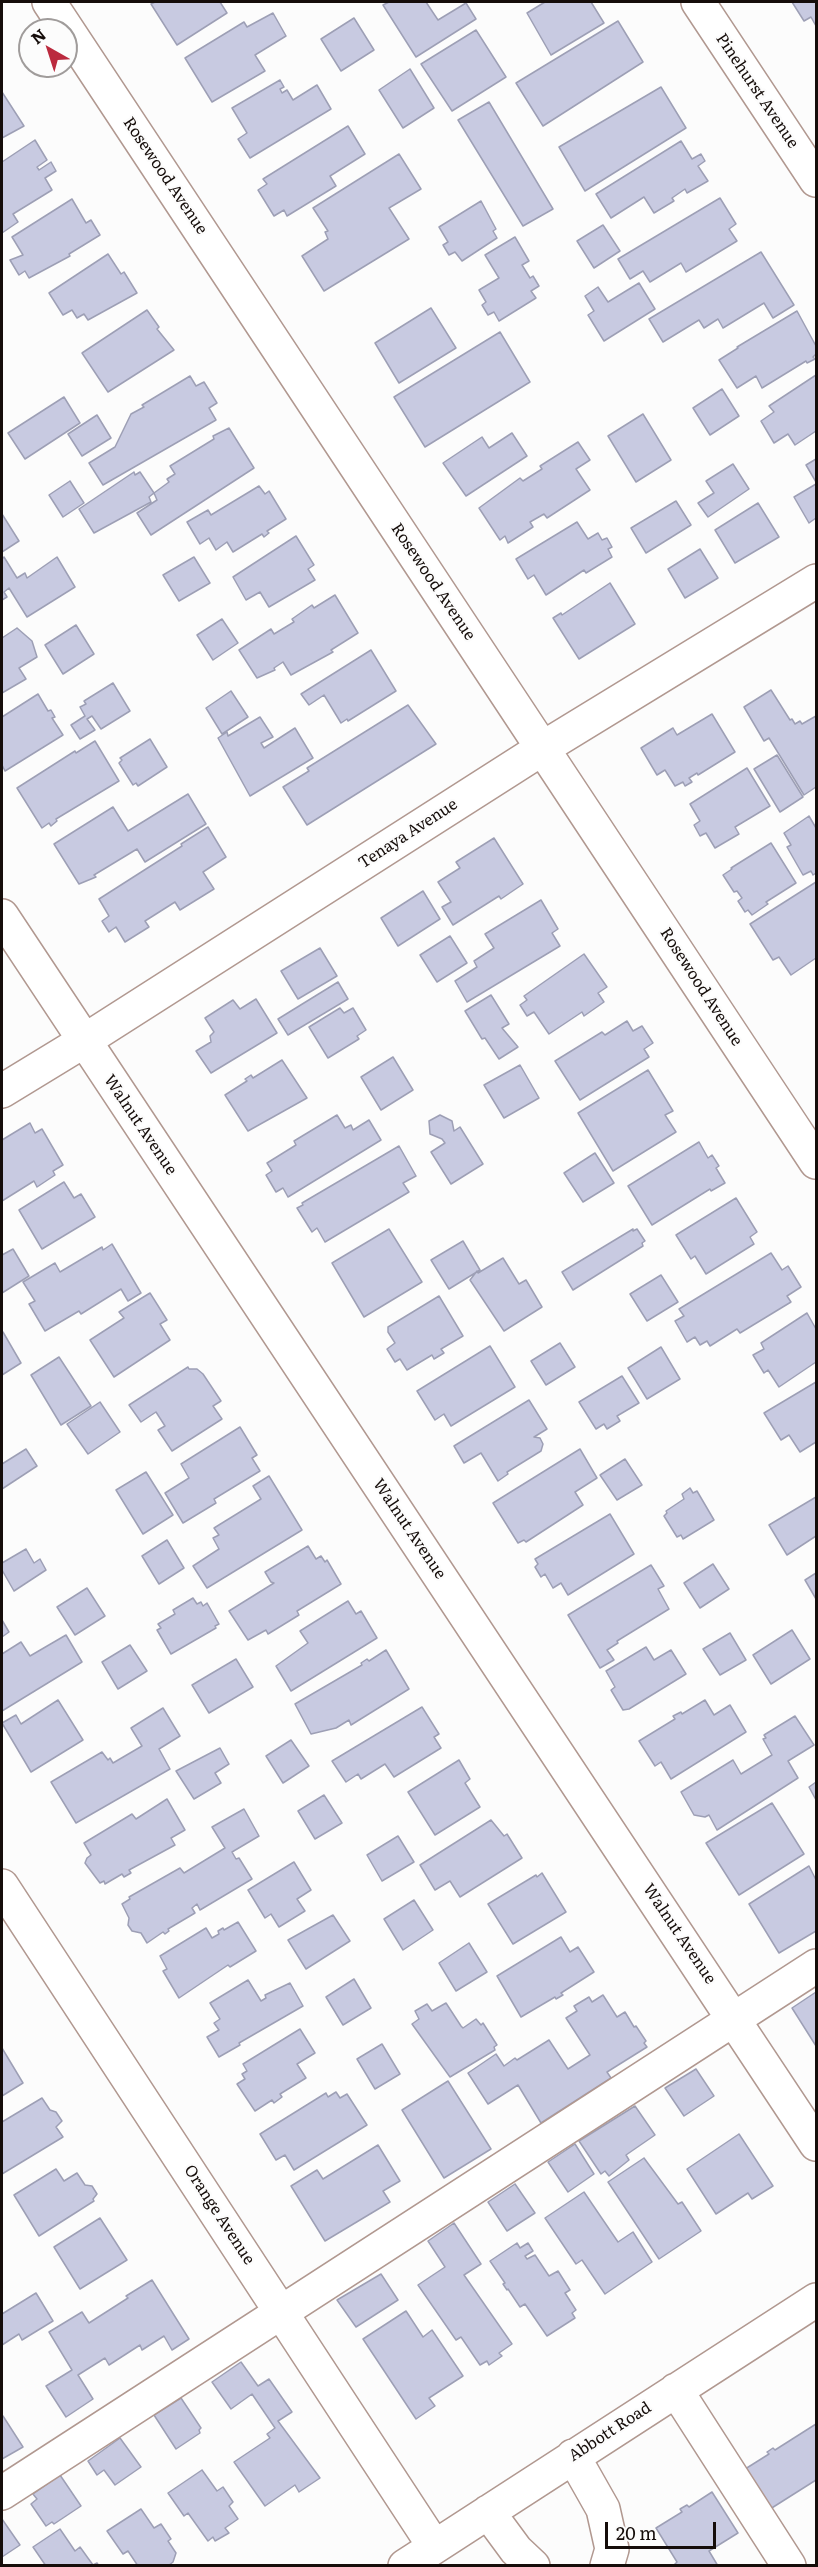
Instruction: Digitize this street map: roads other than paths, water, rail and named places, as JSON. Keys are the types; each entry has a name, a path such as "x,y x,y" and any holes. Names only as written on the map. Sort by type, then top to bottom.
{"street":[{"name":"Rosewood Avenue","path":"49,2 816,1162"},
{"name":"Pinehurst Avenue","path":"698,2 816,180"},
{"name":"Tenaya Avenue","path":"2,1091 543,748 816,581"},
{"name":"Walnut Avenue","path":"2,916 735,2018 816,2144"},
{"name":"Orange Avenue","path":"2,1886 434,2546"},
{"path":"2,2493 816,1966"},
{"name":"Abbott Road","path":"405,2565 816,2300"},
{"path":"676,2390 789,2565"},
{"path":"573,2456 603,2509 612,2549 607,2565"},
{"path":"488,2512 516,2550 533,2565"}]}
